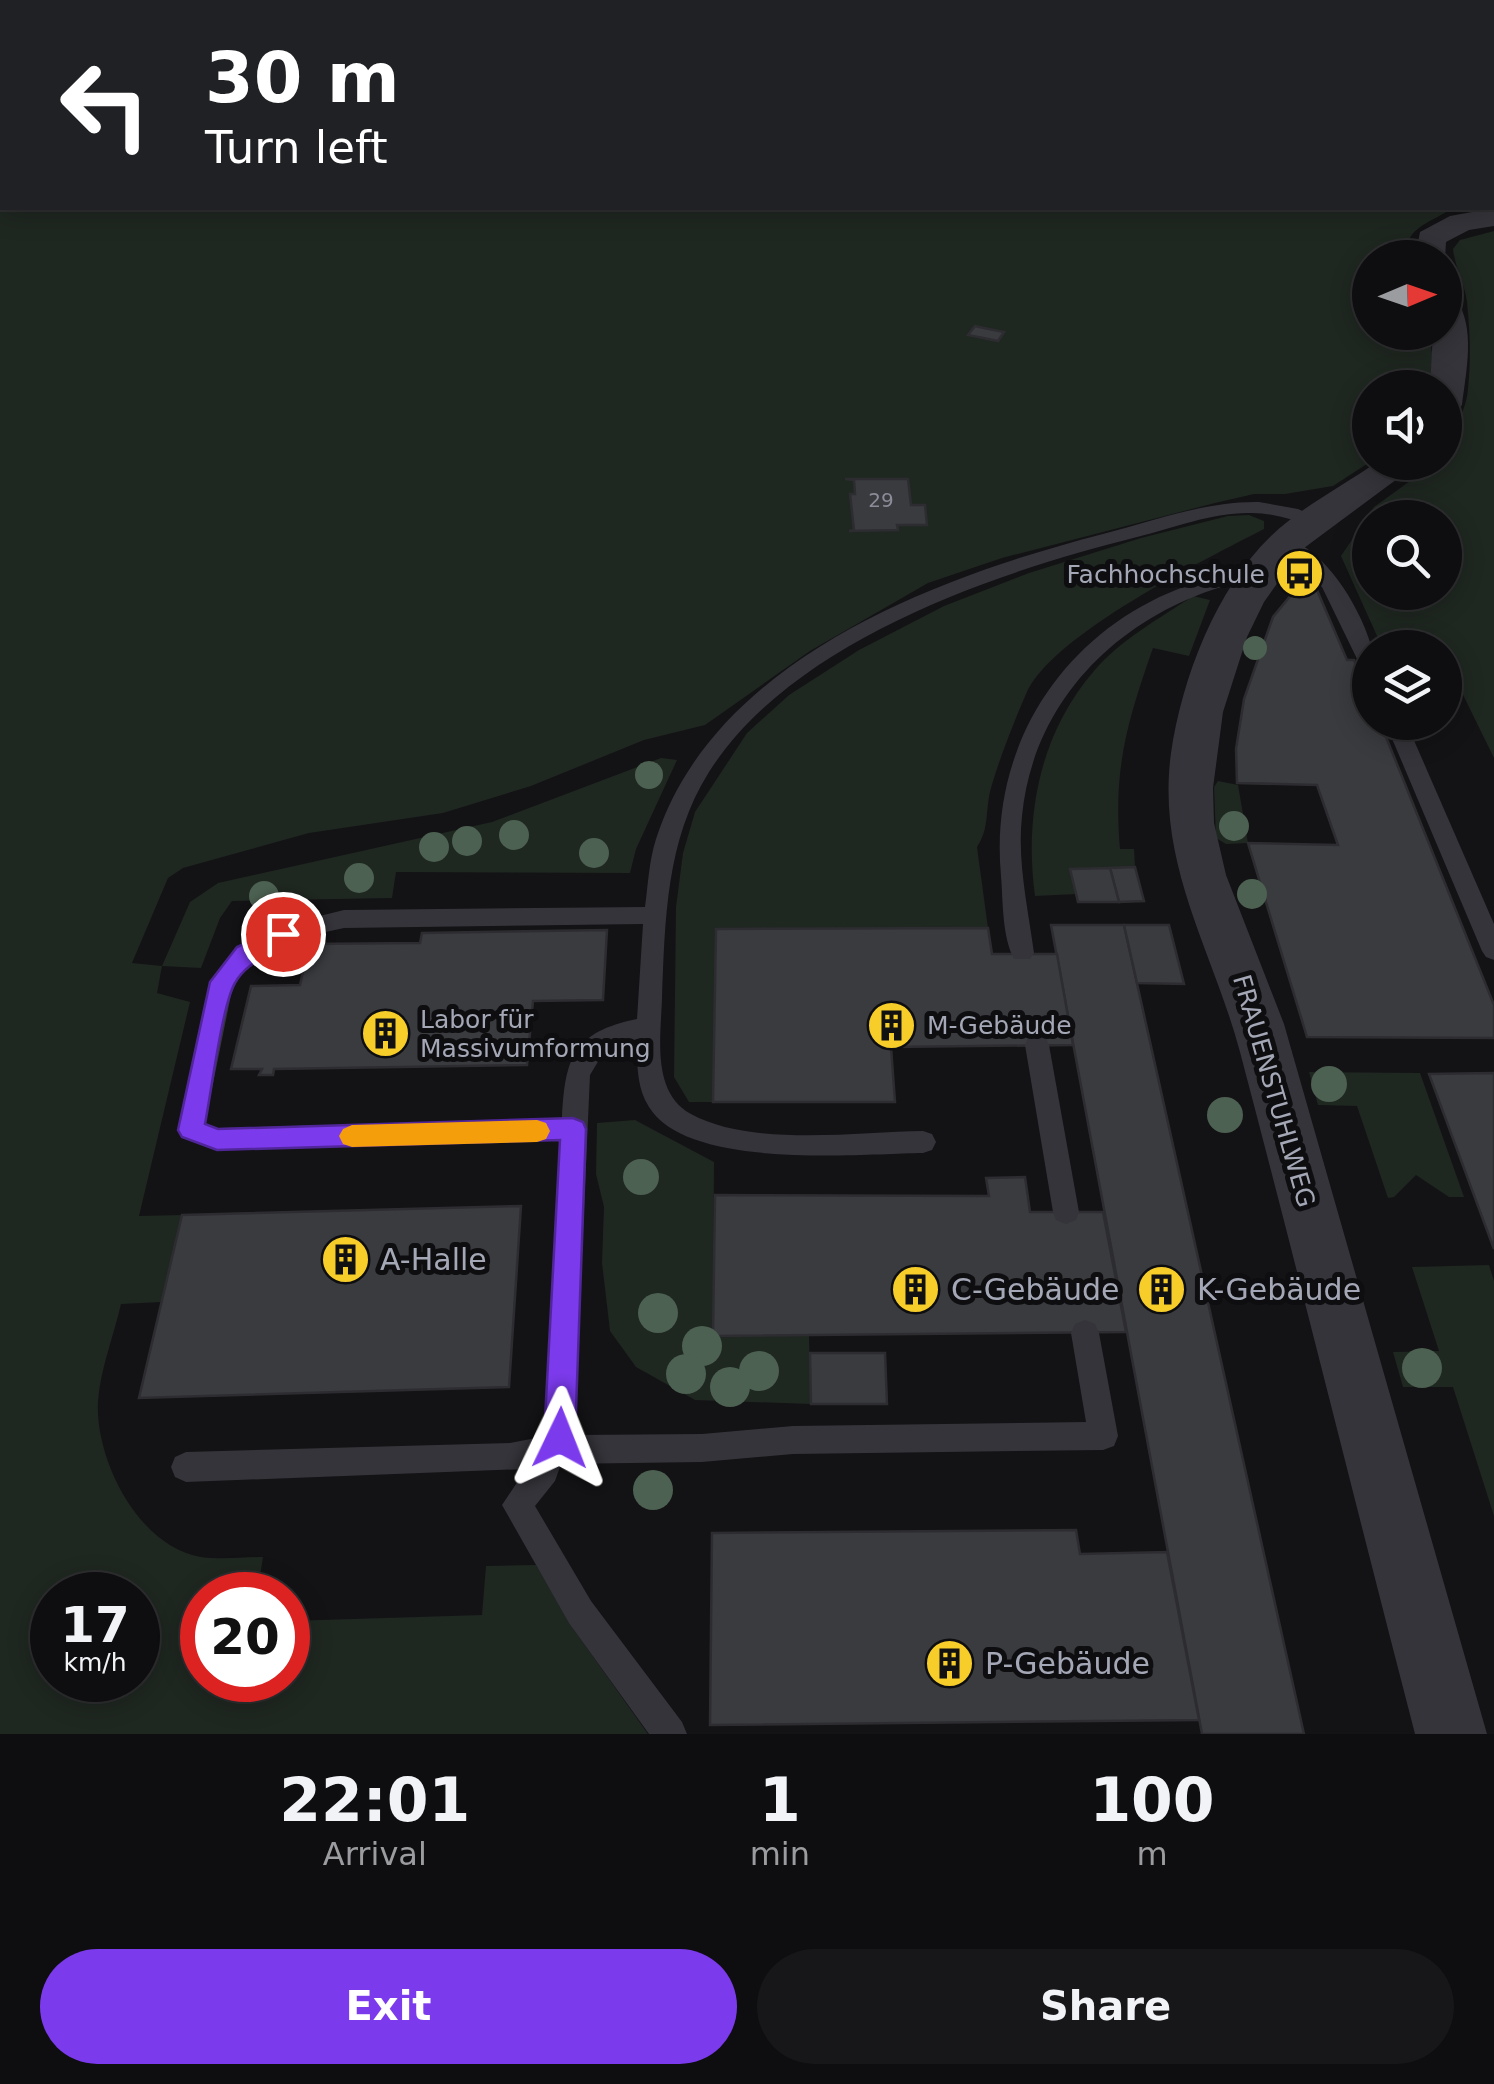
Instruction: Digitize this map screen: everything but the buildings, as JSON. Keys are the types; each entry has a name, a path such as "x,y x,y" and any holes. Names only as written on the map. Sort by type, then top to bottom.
{"street":[{"path":"1431,240 1442,229 1494,217"},
{"name":"FRAUENSTUHLWEG","path":"1377,480 1287,546 1239,609 1194,736 1191,796 1195,848 1258,1024 1451,1734"}],"lane":[{"path":"923,1142 752,1141 705,1132 683,1122 654,1094 650,1026 657,915 664,850 681,804 725,734 774,690 864,631 1008,566 1224,510 1258,505 1287,510 1287,546"},
{"path":"1287,546 1315,564 1332,582 1354,630"},
{"path":"1022,953 1011,817 1029,748 1056,688 1091,651 1141,617 1287,546"},
{"path":"1403,740 1494,951"},
{"path":"573,1129 217,1140 191,1130 222,982 246,954 283,934 344,918 657,915"},
{"path":"650,1026 615,1034 586,1050 577,1074 560,1438 550,1450 544,1472 518,1505 580,1612 670,1734"},
{"path":"1037,1045 1066,1212"},
{"path":"186,1467 510,1458 550,1450 702,1448 841,1438 1102,1436 1085,1333"}],"shaded area":[{"path":"0,210 1449,210 1421,226 1409,240 1352,240 1352,350 1432,350 1434,366 1433,370 1352,370 1352,474 1333,486 1285,494 1254,494 1002,558 928,583 810,651 705,725 644,740 531,786 443,813 309,833 183,868 168,878 132,963 162,966 157,993 190,1002 139,1216 182,1215 162,1302 121,1304 99,1390 99,1425 104,1449 125,1498 158,1537 201,1557 263,1557 261,1572 180,1572 180,1702 310,1702 310,1620 482,1615 486,1566 536,1565 575,1631 648,1734 0,1734"},
{"path":"1494,231 1494,758 1462,693 1462,630 1374,630 1365,610 1462,610 1462,500 1384,500 1411,480 1462,480 1462,414 1470,346 1460,240"},
{"path":"1249,515 1264,521 1264,529 1170,579 1097,624 1041,671 1026,694 995,776 984,833 977,847 988,928 717,929 713,1102 689,1102 674,1077 676,907 683,853 695,812 747,733 789,695 859,650 944,606 1029,573 1141,538 1228,516"},
{"path":"1352,540 1352,580 1341,556"},
{"path":"1193,596 1210,600 1189,656 1153,648 1124,746 1119,794 1120,849 1134,849 1135,867 1071,869 1077,894 1035,896 1035,806 1040,777 1060,721 1104,660"},
{"path":"661,758 677,760 636,849 630,873 396,872 392,898 232,901 220,918 201,968 162,966 190,902 218,883 492,822"},
{"path":"1218,781 1238,785 1248,843 1226,844 1216,838 1214,787"},
{"path":"1309,1072 1420,1073 1464,1197 1449,1197 1416,1175 1394,1197 1388,1198 1357,1106 1318,1105"},
{"path":"635,1120 714,1162 713,1336 809,1336 811,1404 695,1400 636,1367 610,1331 602,1263 604,1207 596,1174 597,1123"},
{"path":"1489,1265 1494,1281 1494,1516 1453,1387 1403,1387 1393,1352 1439,1351 1412,1267"}],"slow traffic":[{"path":"352,1136 537,1131"}],"place":[{"name":"Fachhochschule","path":"1300,574"},
{"name":"M-Gebäude","path":"892,1025"},
{"name":"Labor für Massivumformung","path":"385,1033"},
{"name":"A-Halle","path":"345,1259"},
{"name":"C-Gebäude","path":"916,1289"},
{"name":"K-Gebäude","path":"1162,1289"},
{"name":"P-Gebäude","path":"950,1663"}],"route":[{"path":"283,934 246,954 222,982 191,1130 217,1140 573,1129 560,1438"}]}
